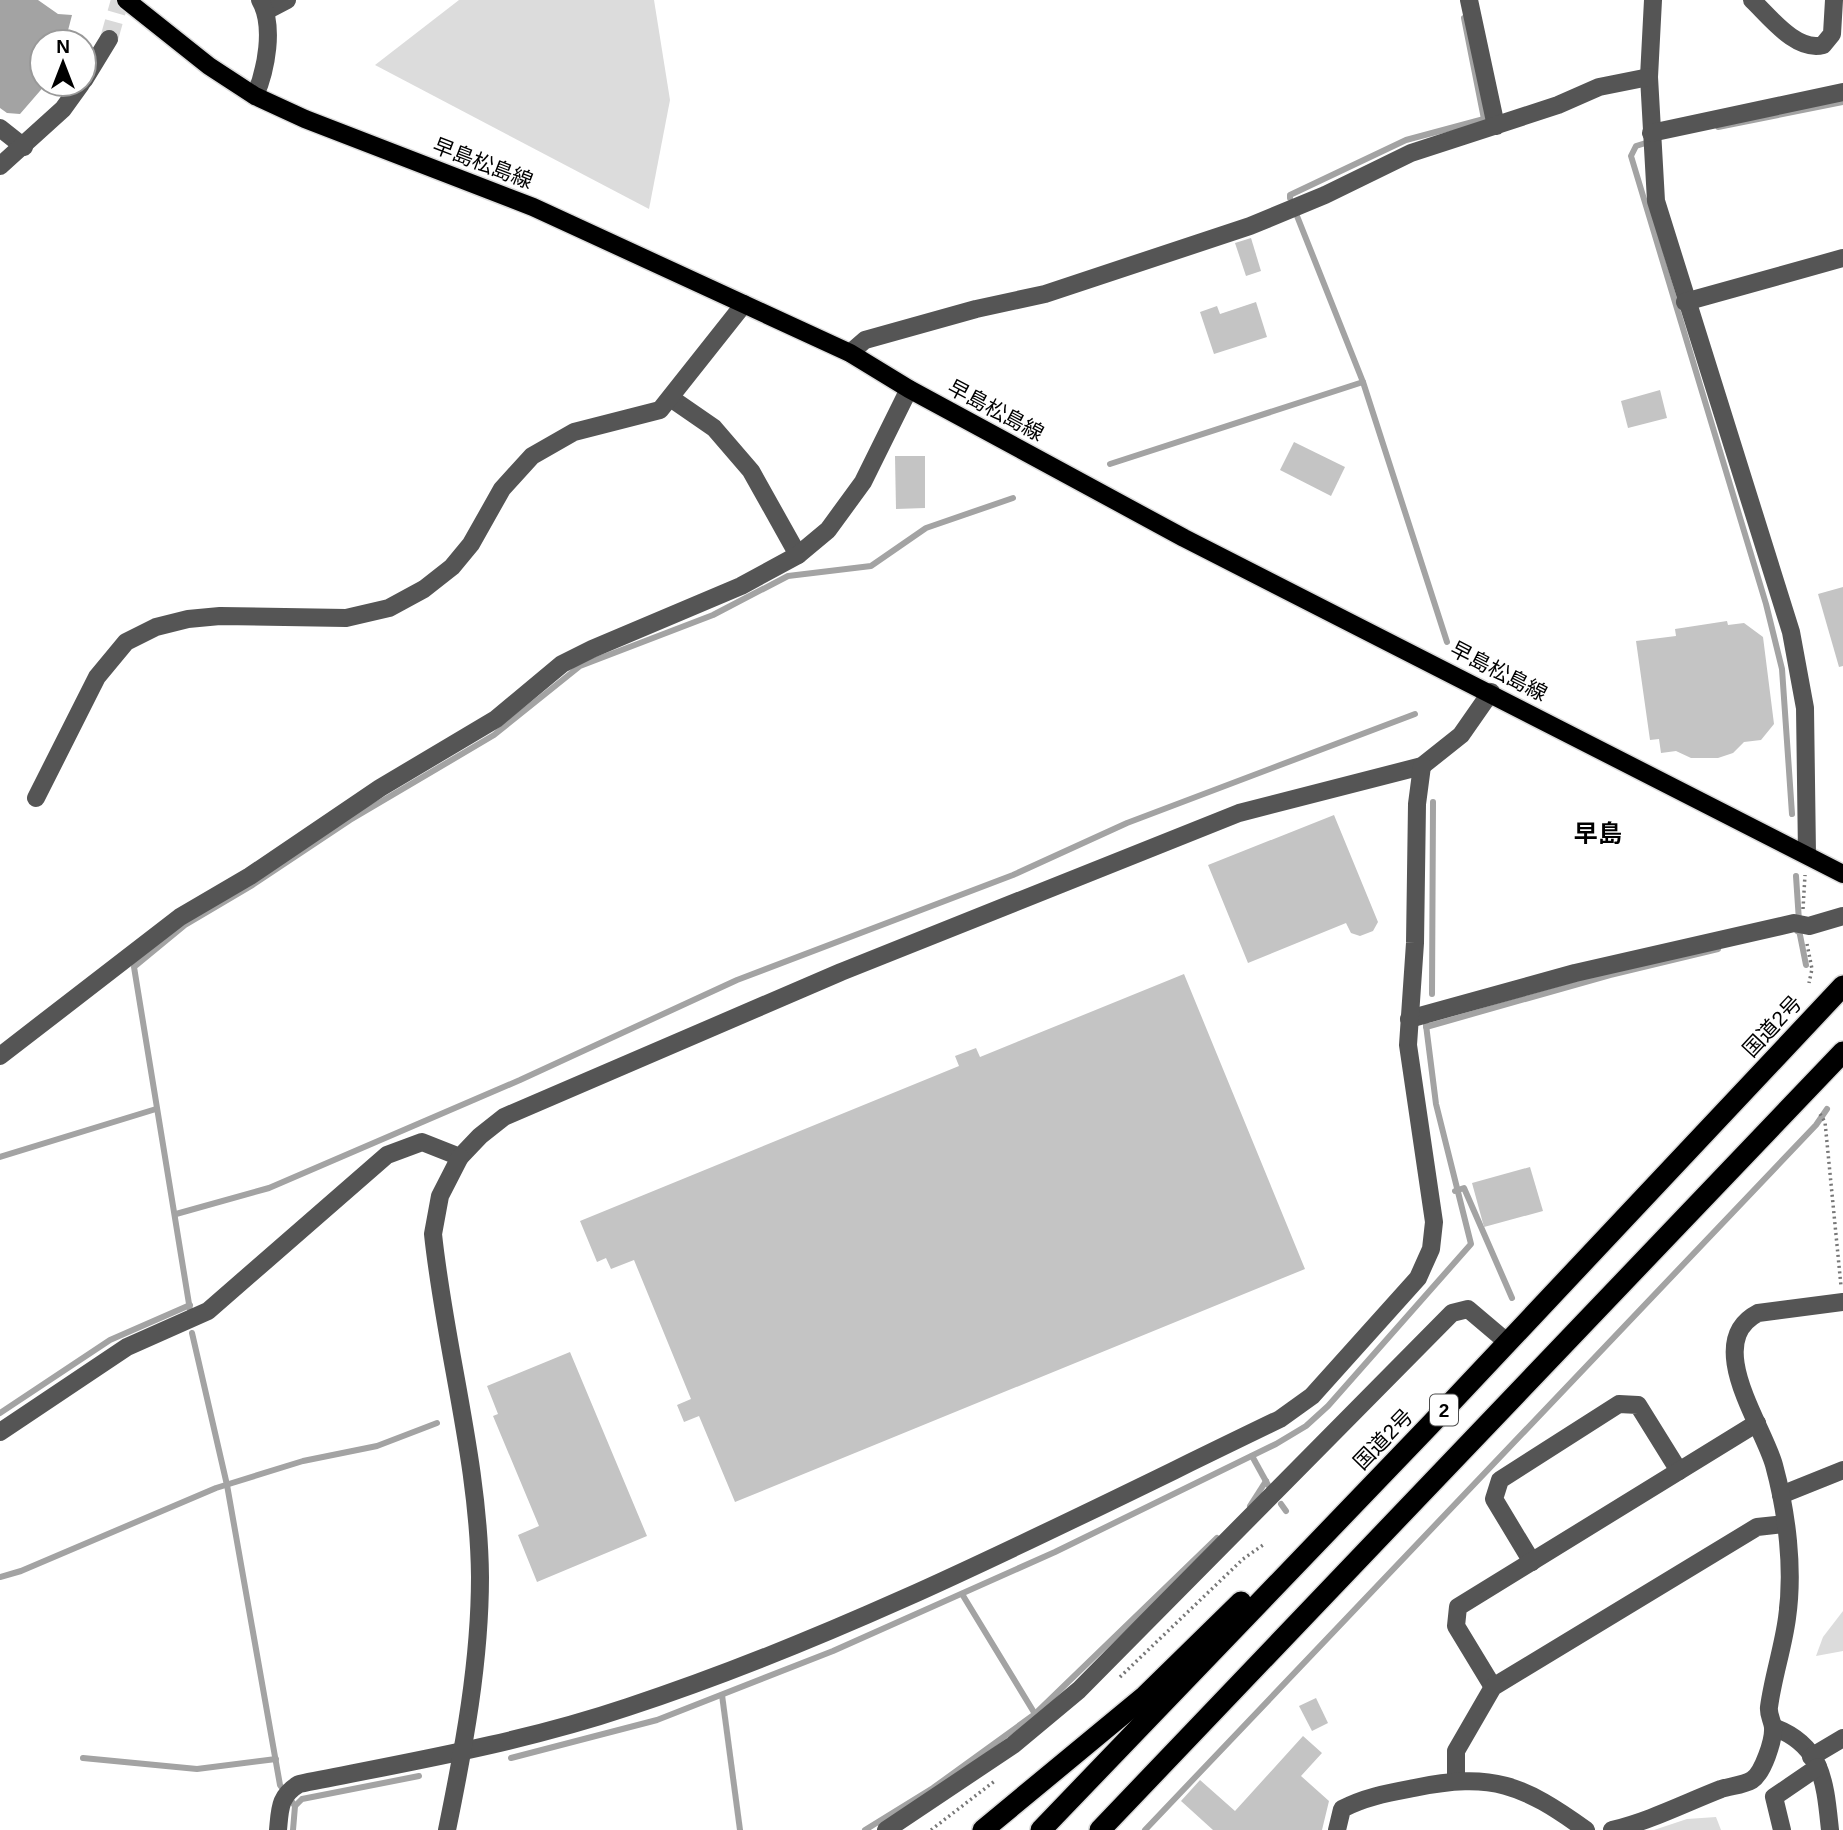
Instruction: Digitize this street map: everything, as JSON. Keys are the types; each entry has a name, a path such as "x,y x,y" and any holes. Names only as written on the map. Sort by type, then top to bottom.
{"highway":[{"name":"国道2号","path":"1041,1830 1430,1426 1843,986"},
{"name":"2","path":"1100,1830 1843,1052"},
{"path":"983,1830 1145,1696 1336,1508 1430,1426"}],"main road":[{"name":"早島松島線","path":"126,0 209,66 255,96 304,119 533,207 850,354 909,389 1184,538 1491,692 1843,874"}],"street":[{"path":"255,96 264,73 263,6 287,0"},
{"path":"1469,0 1496,125"},
{"path":"1653,0 1649,76 1656,201 1685,302 1791,632 1805,708 1807,854"},
{"path":"1752,0 1790,35 1815,47 1823,45 1832,34 1833,0"},
{"path":"98,57 109,39"},
{"path":"850,354 865,340 976,309 1045,294 1251,226 1411,153 1558,105 1599,87 1649,76"},
{"path":"1651,138 1843,92"},
{"path":"0,166 24,147 71,98"},
{"path":"0,128 24,147"},
{"path":"1685,302 1843,258"},
{"path":"36,798 97,677 126,642 156,627 188,619 220,616 346,618 389,608 425,589 452,567 471,544 502,489 532,456 574,432 660,410 672,399 744,304"},
{"path":"0,1056 180,917 250,876 380,788 496,719 562,664 741,586 798,555 828,530 863,482 909,389"},
{"path":"672,399 714,428 751,471 798,555"},
{"path":"447,1830 463,1752 475,1662 480,1576 475,1504 433,1234 440,1196 460,1157 504,1117 841,972 1240,813 1422,766 1461,735 1491,692"},
{"path":"278,1830 280,1802 287,1791 299,1784 463,1752 626,1708 722,1675 963,1572 1280,1419 1312,1396 1418,1278 1431,1249 1434,1222 1408,1045 1415,943 1417,804 1422,766"},
{"path":"1409,1019 1575,973 1798,924 1809,926 1843,916"},
{"path":"0,1432 127,1347 208,1311 387,1155 422,1142 460,1157"},
{"path":"1612,1830 1636,1825 1753,1780 1771,1748 1773,1727 1769,1710 1787,1618 1790,1585 1781,1495 1774,1465 1746,1400 1734,1357 1739,1328 1748,1318 1772,1308 1843,1303"},
{"path":"886,1830 1013,1745 1079,1690 1452,1313 1468,1309 1507,1342"},
{"path":"1532,1562 1494,1499 1500,1480 1619,1404 1637,1405 1679,1471"},
{"path":"1493,1688 1456,1626 1458,1607 1757,1423"},
{"path":"1781,1495 1843,1470"},
{"path":"1456,1779 1455,1751 1493,1688 1757,1527 1784,1524"},
{"path":"1773,1727 1797,1735 1824,1777 1830,1830"},
{"path":"1782,1830 1774,1797 1843,1738"},
{"path":"1337,1830 1342,1809 1365,1797 1456,1779 1486,1780 1529,1794 1586,1830"}],"path":[{"path":"1820,1114 1825,1122 1843,1303"}],"shaded area":[{"path":"0,0 38,0 58,14 72,15 69,28 28,28 28,98 34,98 20,114 7,113 0,108"},
{"path":"459,0 654,0 670,100 649,209 375,65"},
{"path":"1843,1611 1843,1651 1816,1656 1823,1637"},
{"path":"1716,1817 1721,1830 1654,1830 1687,1819"}],"building":[{"path":"1251,238 1261,271 1246,276 1235,243"},
{"path":"1256,302 1267,337 1214,354 1200,312 1217,306 1220,314"},
{"path":"1660,390 1667,418 1628,428 1621,401"},
{"path":"1294,442 1345,467 1331,496 1280,470"},
{"path":"895,456 925,456 925,508 896,509"},
{"path":"1843,587 1843,666 1839,667 1818,594"},
{"path":"1727,621 1728,625 1744,623 1763,637 1774,724 1761,740 1744,742 1733,753 1718,758 1691,758 1676,751 1661,753 1659,739 1650,740 1636,641 1676,636 1675,629"},
{"path":"1334,815 1378,922 1373,931 1360,936 1351,933 1346,923 1248,963 1208,865"},
{"path":"1184,974 1305,1269 735,1502 699,1416 684,1422 677,1405 691,1399 634,1260 611,1269 606,1258 597,1262 580,1221 959,1066 955,1056 976,1048 980,1057"},
{"path":"1530,1167 1543,1211 1484,1227 1472,1183"},
{"path":"570,1352 647,1536 537,1582 518,1535 539,1526 493,1416 498,1414 487,1386"},
{"path":"1316,1698 1328,1723 1312,1731 1299,1706"},
{"path":"1303,1736 1322,1753 1301,1776 1329,1801 1322,1830 1213,1830 1181,1801 1200,1780 1235,1811"}],"waterway":[{"path":"1290,198 1290,195 1406,140 1484,119 1464,18"},
{"path":"1718,127 1843,102"},
{"path":"1649,142 1636,146 1631,156 1766,604 1782,669 1792,814"},
{"path":"1297,216 1363,382 1447,642"},
{"path":"1110,464 1363,382"},
{"path":"190,1310 134,967 185,925 251,886 350,820 494,735 580,666 713,615 788,576 871,566 926,528 1013,498"},
{"path":"176,1214 269,1188 520,1080 737,980 1013,875 1127,823 1415,714"},
{"path":"1432,994 1433,802"},
{"path":"1796,876 1799,921"},
{"path":"1797,931 1799,930 1806,965"},
{"path":"1426,1027 1610,975 1718,949"},
{"path":"511,1758 657,1720 833,1651 1055,1552 1276,1444 1306,1426 1328,1406 1471,1244 1436,1104 1426,1025"},
{"path":"0,1157 156,1109"},
{"path":"1145,1830 1816,1125 1827,1109"},
{"path":"1455,1191 1464,1188 1512,1298"},
{"path":"0,1413 110,1340 190,1305"},
{"path":"192,1333 227,1485 280,1785 295,1806 293,1830"},
{"path":"0,1577 21,1571 216,1488 303,1461 377,1446 437,1423"},
{"path":"1252,1456 1268,1485"},
{"path":"1250,1506 1266,1481"},
{"path":"1281,1504 1286,1511"},
{"path":"865,1830 933,1788 1035,1714 1217,1538"},
{"path":"962,1594 1035,1714"},
{"path":"722,1695 740,1830"},
{"path":"83,1758 197,1769 276,1759"},
{"path":"295,1806 302,1799 419,1776"}],"tunnel":[{"path":"109,39 120,0"}],"district":[{"name":"早島","path":"1598,833"}]}
